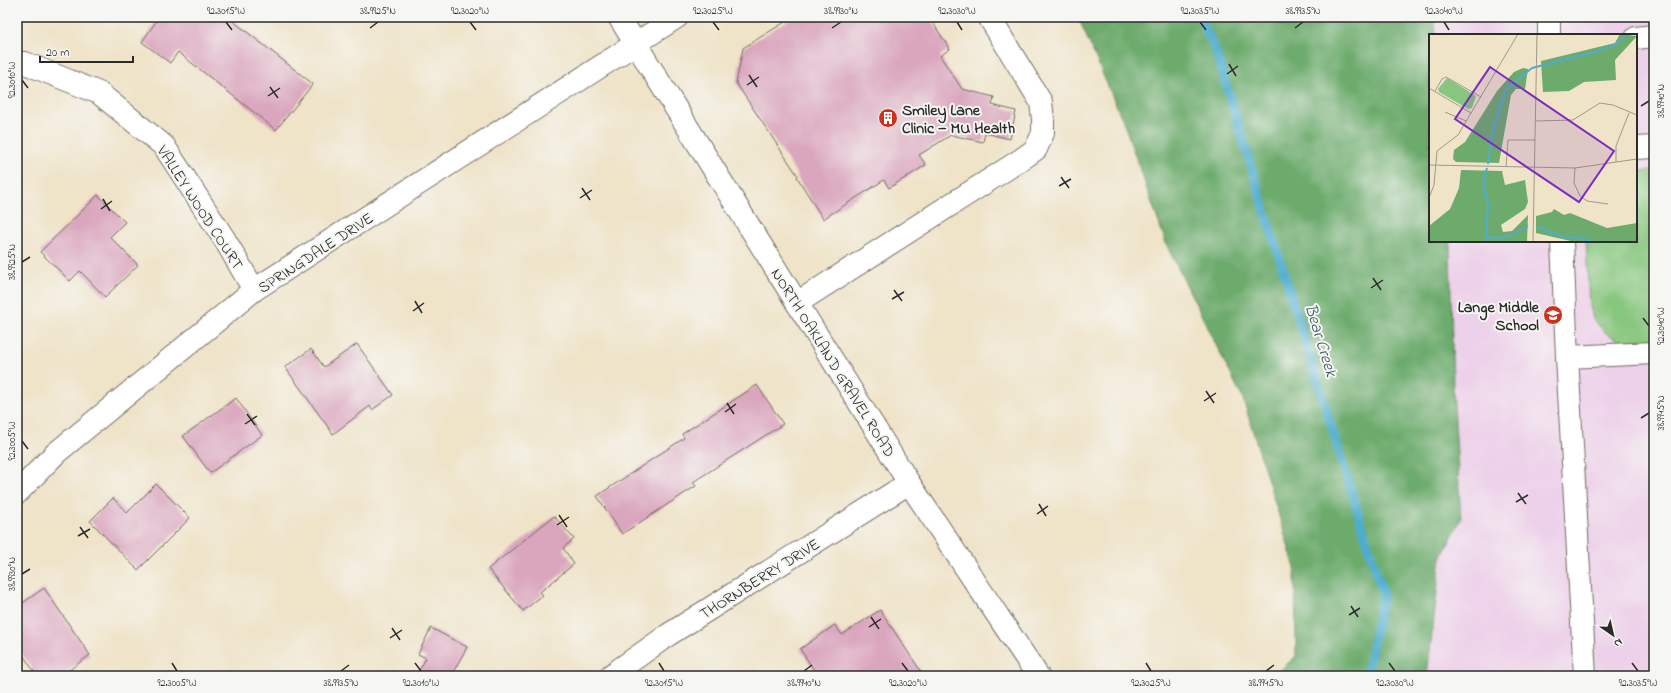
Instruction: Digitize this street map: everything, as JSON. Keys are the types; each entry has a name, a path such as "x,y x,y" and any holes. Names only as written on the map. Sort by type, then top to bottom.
{"street":[{"name":"NORTH OAKLAND GRAVEL ROAD","path":"619,17 637,43 909,482 1038,676"},
{"name":"SPRINGDALE DRIVE","path":"17,493 56,453 254,290 677,17"},
{"path":"798,303 1036,149 1043,133 1041,102 989,17"},
{"path":"1549,17 1549,34"},
{"path":"1637,38 1654,36"},
{"name":"VALLEY WOOD COURT","path":"17,63 25,63 99,92 164,146 225,240 254,290"},
{"path":"1637,148 1654,147"},
{"path":"1562,242 1585,676"},
{"path":"1567,357 1654,353"},
{"name":"THORNBERRY DRIVE","path":"610,676 668,636 909,482"}],"shaded area":[{"name":"Lange Middle School","path":"1434,17 1654,17 1654,676 1427,676 1441,558 1461,519 1453,388 1450,242 1637,242 1637,34 1436,34"}],"green space":[{"path":"1078,17 1434,17 1436,34 1429,34 1429,242 1450,242 1453,388 1461,519 1441,558 1427,676 1274,676 1296,656 1295,568 1243,399 1167,246 1123,121"},
{"path":"1654,170 1654,340 1620,341 1606,333 1594,321 1589,307 1586,242 1637,242 1637,171"}],"building":[{"path":"159,17 228,17 313,84 276,130 178,52 170,63 142,42"},
{"name":"Smiley Lane Clinic — MU Health","path":"793,17 929,17 950,49 940,56 962,89 994,97 992,105 1016,111 1010,139 985,133 983,142 951,135 919,155 926,165 889,188 884,180 823,219 797,177 798,176 736,83 743,48"},
{"path":"98,195 125,222 110,237 138,265 105,297 80,271 70,281 40,252"},
{"path":"357,344 393,395 372,410 370,406 333,434 285,367 311,349 324,367"},
{"path":"757,385 783,424 693,482 696,486 622,534 597,496 684,438 682,434"},
{"path":"236,398 262,435 210,473 183,436"},
{"path":"156,484 190,518 138,570 90,521 113,498 127,513"},
{"path":"554,516 574,539 563,548 574,564 540,592 543,595 523,611 488,569"},
{"path":"44,588 90,655 61,676 37,676 17,646 17,607"},
{"path":"880,610 924,676 818,676 800,649 835,625 842,635"},
{"path":"431,628 467,647 451,676 416,676 426,658 418,654"}],"waterway":[{"name":"Bear Creek","path":"1199,17 1215,49 1383,594 1366,676"}],"place":[{"name":"Smiley Lane Clinic — MU Health","path":"888,118"},
{"name":"Lange Middle School","path":"1553,315"}]}
